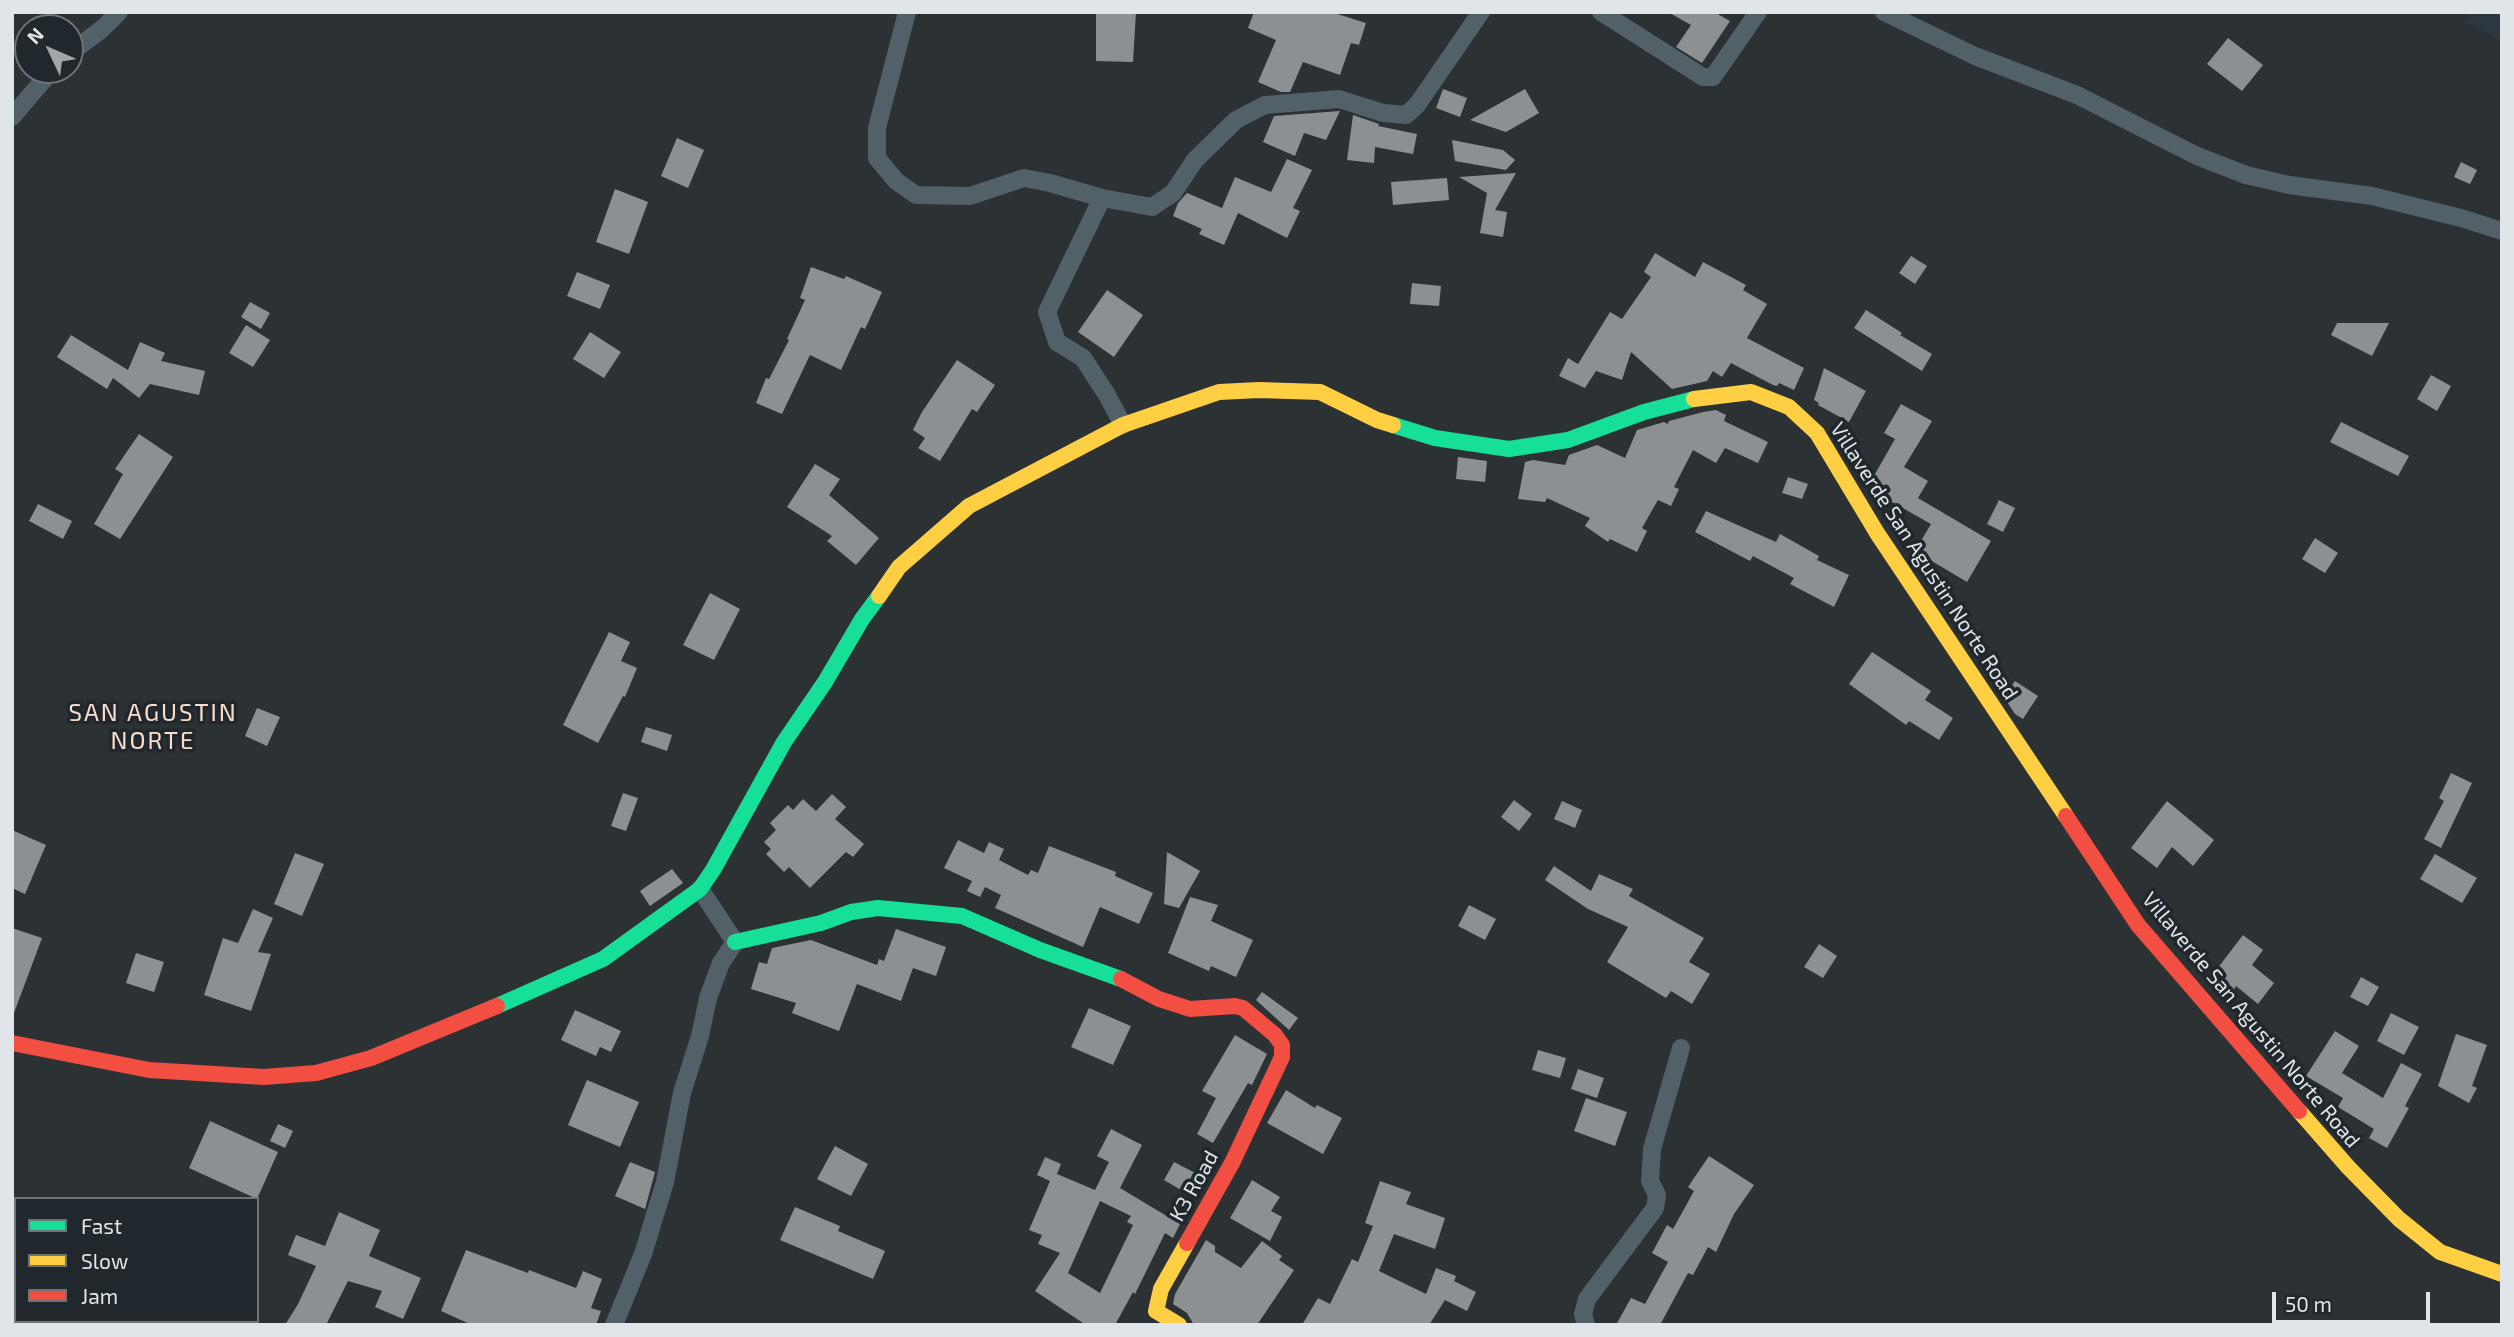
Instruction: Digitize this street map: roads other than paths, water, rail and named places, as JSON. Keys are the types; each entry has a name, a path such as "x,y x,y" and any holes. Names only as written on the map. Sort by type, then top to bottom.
{"main road":[{"name":"Villaverde San Agustin Norte Road","path":"12,1044 149,1070 264,1077 316,1073 370,1058 603,959 700,889 784,742 825,682 862,619 899,567 969,506 1123,425 1219,392 1320,392 1377,420 1435,438 1509,449 1568,440 1644,412 1720,394 1751,392 1789,407 1817,433 1877,533 2138,925 2348,1167 2399,1219 2440,1252 2502,1274"},
{"name":"K3 Road","path":"734,942 821,923 851,912 878,908 962,916 1040,950 1124,980 1159,999 1190,1009 1235,1006 1242,1008 1275,1035 1282,1045 1282,1057 1232,1163 1161,1289 1156,1311 1179,1325"}],"street":[{"path":"84,43 103,29 119,12"},
{"path":"907,12 877,128 877,158 896,181 916,195 970,196 1024,178 1102,198 1152,207 1173,193 1195,160 1236,120 1265,105 1339,99 1384,113 1406,115 1418,105 1481,12"},
{"path":"1601,12 1703,78 1713,77 1758,12"},
{"path":"1884,12 1975,56 2077,95 2197,156 2246,175 2290,185 2372,197 2461,218 2502,231"},
{"path":"12,117 40,84"},
{"path":"1102,198 1047,312 1057,342 1083,358 1123,425"},
{"path":"614,1325 643,1254 665,1182 682,1093 700,1036 708,998 720,963 734,942 700,889"},
{"path":"1586,1325 1583,1314 1587,1299 1655,1208 1657,1195 1650,1181 1652,1149 1681,1048"}],"district":[{"name":"SAN AGUSTIN NORTE","path":"153,727"}]}
